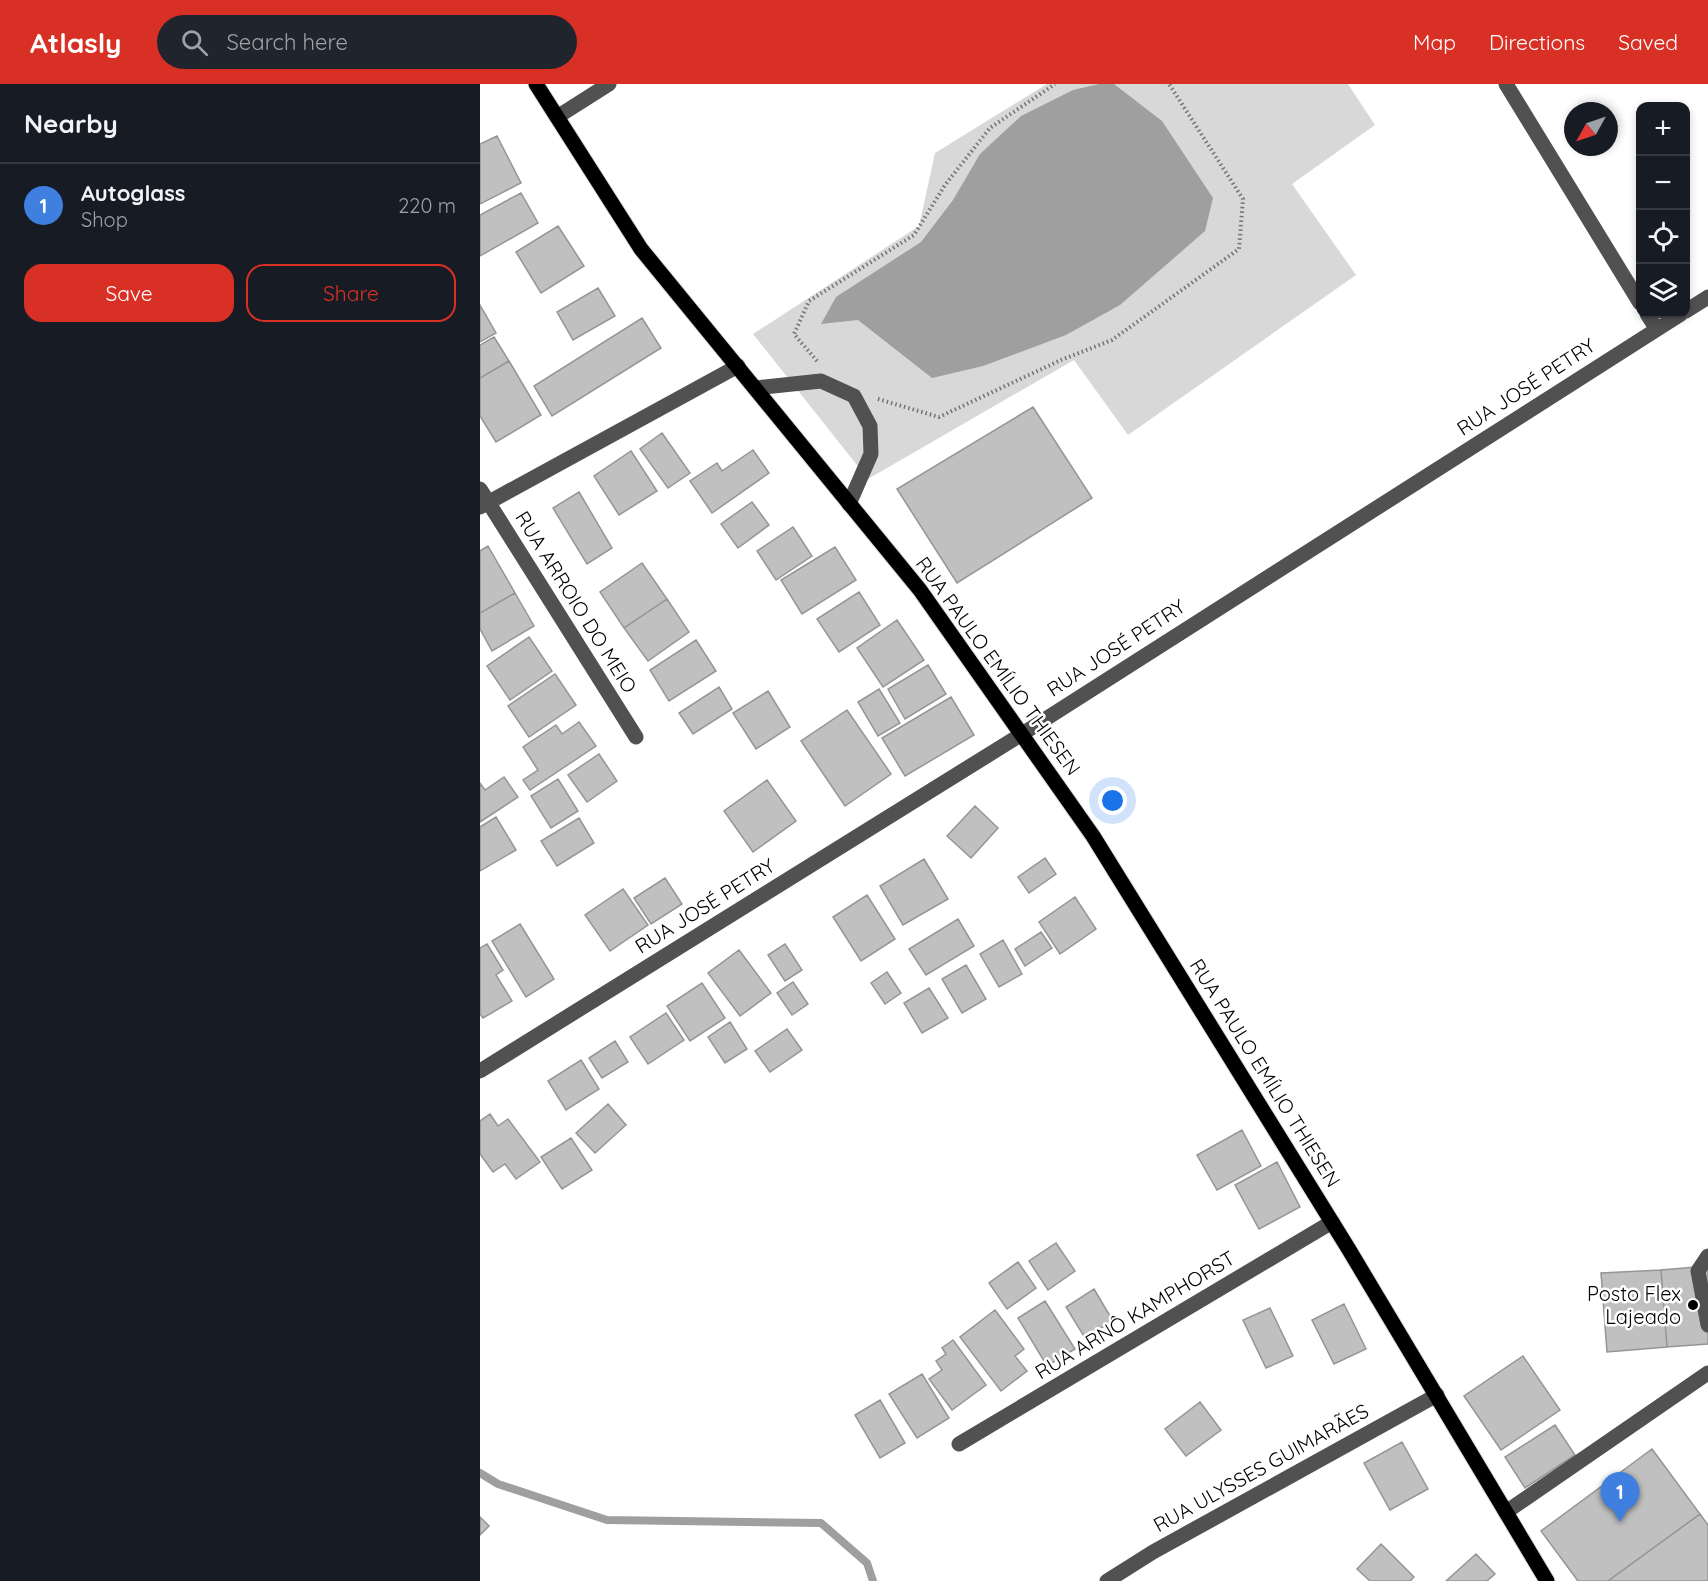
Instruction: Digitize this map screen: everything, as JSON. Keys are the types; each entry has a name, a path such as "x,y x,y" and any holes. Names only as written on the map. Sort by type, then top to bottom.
{"main road":[{"name":"RUA PAULO EMÍLIO THIESEN","path":"536,84 641,249 920,590 1094,836 1332,1222 1547,1581"}],"street":[{"path":"557,117 609,84"},
{"path":"1506,84 1636,295"},
{"path":"1690,308 1708,297"},
{"path":"1650,318 1656,328"},
{"name":"RUA JOSÉ PETRY","path":"480,1071 1022,734 1674,318"},
{"path":"483,499 738,366"},
{"path":"755,388 820,381 854,396 870,426 871,454 849,504"},
{"name":"RUA ARROIO DO MEIO","path":"483,499 636,737"},
{"name":"RUA ARNÔ KAMPHORST","path":"959,1444 1332,1222"},
{"path":"1708,1256 1698,1271 1708,1325"},
{"path":"1506,1512 1708,1373"},
{"name":"RUA ULYSSES GUIMARÃES","path":"1107,1581 1163,1546 1437,1395"}],"path":[{"path":"822,367 794,334 809,301 914,234 945,185 990,128 1055,84"},
{"path":"868,394 939,417 1061,360 1112,340 1239,249 1243,199 1169,84"}],"shaded area":[{"path":"1047,84 1348,84 1375,125 1292,184 1356,275 1128,435 1074,360 868,479 753,334 919,226 935,153"},
{"path":"1099,84 1114,84 1162,121 1213,198 1205,231 1120,305 1066,335 983,366 932,378 858,320 821,324 836,297 921,242 953,200 980,154 1021,116 1073,90"}],"building":[{"path":"497,136 521,183 480,204 480,144"},
{"path":"521,193 538,223 480,256 480,215"},
{"path":"558,226 584,266 541,293 516,252"},
{"path":"598,288 615,316 573,340 557,312"},
{"path":"480,305 496,333 480,342"},
{"path":"642,318 661,348 552,416 534,386"},
{"path":"494,337 509,361 480,378 480,345"},
{"path":"509,361 541,415 496,442 480,416 480,378"},
{"path":"1033,407 1092,498 957,583 897,489"},
{"path":"662,433 690,473 668,488 640,449"},
{"path":"753,450 769,473 712,513 690,481 717,463 722,471"},
{"path":"631,451 657,491 619,515 594,476"},
{"path":"579,492 612,548 587,564 553,508"},
{"path":"752,502 769,525 738,548 721,524"},
{"path":"793,527 812,556 776,580 757,551"},
{"path":"488,546 515,593 480,613 480,551"},
{"path":"835,547 856,580 802,614 781,580"},
{"path":"642,563 667,599 624,628 600,592"},
{"path":"859,592 880,625 839,652 817,619"},
{"path":"515,593 534,626 492,651 480,629 480,613"},
{"path":"667,599 689,632 648,661 624,628"},
{"path":"897,620 924,660 883,687 857,648"},
{"path":"529,637 552,671 510,700 487,666"},
{"path":"696,640 716,671 669,701 650,670"},
{"path":"928,665 946,694 905,719 888,689"},
{"path":"555,674 576,705 529,737 508,706"},
{"path":"719,687 732,709 693,734 679,713"},
{"path":"879,689 900,723 878,736 858,702"},
{"path":"768,691 790,727 756,749 733,713"},
{"path":"951,697 974,735 905,776 882,738"},
{"path":"847,710 891,774 845,806 801,741"},
{"path":"579,722 596,746 530,790 523,780 538,770 523,747 556,725 562,734"},
{"path":"599,754 617,781 587,802 568,775"},
{"path":"504,777 518,797 480,822 480,783 485,790"},
{"path":"558,779 578,811 551,828 531,796"},
{"path":"767,780 796,821 753,852 724,811"},
{"path":"975,806 998,828 971,858 947,836"},
{"path":"496,817 516,850 480,871 480,827"},
{"path":"579,818 594,843 557,866 541,841"},
{"path":"1045,858 1056,874 1029,893 1018,877"},
{"path":"924,859 948,899 903,925 880,886"},
{"path":"665,878 682,904 651,924 634,898"},
{"path":"623,889 648,925 610,951 585,915"},
{"path":"867,895 895,939 861,961 833,917"},
{"path":"1075,897 1096,929 1060,954 1039,922"},
{"path":"958,919 974,946 926,975 909,949"},
{"path":"520,924 554,979 526,997 492,941"},
{"path":"1041,932 1052,948 1025,966 1015,949"},
{"path":"1003,940 1022,974 999,987 980,954"},
{"path":"487,944 503,970 496,975 512,1001 483,1018 480,1014 480,948"},
{"path":"785,944 802,970 785,981 768,955"},
{"path":"739,950 771,993 740,1016 708,973"},
{"path":"966,965 986,999 962,1013 942,979"},
{"path":"887,972 901,993 885,1004 871,983"},
{"path":"793,982 808,1004 792,1015 777,993"},
{"path":"702,983 725,1018 690,1041 667,1006"},
{"path":"929,988 948,1018 922,1033 904,1003"},
{"path":"666,1013 684,1040 648,1064 630,1037"},
{"path":"730,1022 747,1049 725,1063 708,1037"},
{"path":"787,1029 802,1050 770,1072 755,1051"},
{"path":"615,1041 628,1062 602,1078 589,1058"},
{"path":"581,1060 599,1089 566,1110 548,1081"},
{"path":"608,1104 626,1125 595,1153 576,1133"},
{"path":"490,1114 498,1126 508,1119 540,1162 516,1179 505,1164 493,1172 480,1154 480,1121"},
{"path":"1242,1130 1261,1166 1217,1190 1197,1155"},
{"path":"571,1138 592,1170 562,1189 541,1157"},
{"path":"1277,1162 1300,1207 1259,1229 1235,1185"},
{"path":"1056,1243 1075,1271 1048,1290 1029,1261"},
{"path":"1018,1262 1036,1288 1007,1309 989,1283"},
{"path":"1708,1266 1708,1344 1667,1347 1661,1270"},
{"path":"1661,1270 1667,1347 1607,1352 1601,1273"},
{"path":"1094,1289 1113,1321 1085,1338 1066,1307"},
{"path":"1045,1301 1075,1349 1047,1366 1018,1318"},
{"path":"1344,1304 1366,1349 1334,1364 1312,1320"},
{"path":"1270,1308 1293,1356 1266,1368 1243,1320"},
{"path":"995,1310 1024,1349 1015,1356 1027,1371 1001,1391 960,1337"},
{"path":"953,1340 986,1385 952,1410 929,1379 942,1370 936,1361 946,1354 942,1348"},
{"path":"1523,1356 1560,1410 1501,1450 1464,1396"},
{"path":"922,1374 949,1418 917,1438 889,1394"},
{"path":"880,1400 905,1443 880,1458 855,1415"},
{"path":"1200,1402 1221,1430 1186,1456 1165,1429"},
{"path":"1555,1425 1575,1455 1525,1488 1505,1457"},
{"path":"1402,1442 1428,1489 1390,1510 1364,1463"},
{"path":"1652,1449 1700,1514 1608,1581 1578,1581 1541,1531"},
{"path":"1700,1514 1708,1525 1708,1581 1608,1581"},
{"path":"480,1517 489,1526 480,1535"},
{"path":"1381,1544 1414,1577 1410,1581 1370,1581 1357,1569"},
{"path":"1476,1554 1495,1574 1487,1581 1446,1581"}],"waterway":[{"path":"480,1473 498,1484 607,1520 821,1523 867,1563 873,1581"}],"place":[{"name":"Posto Flex Lajeado","path":"1693,1305"},
{"name":"Autoglass","path":"1620,1522"}]}
